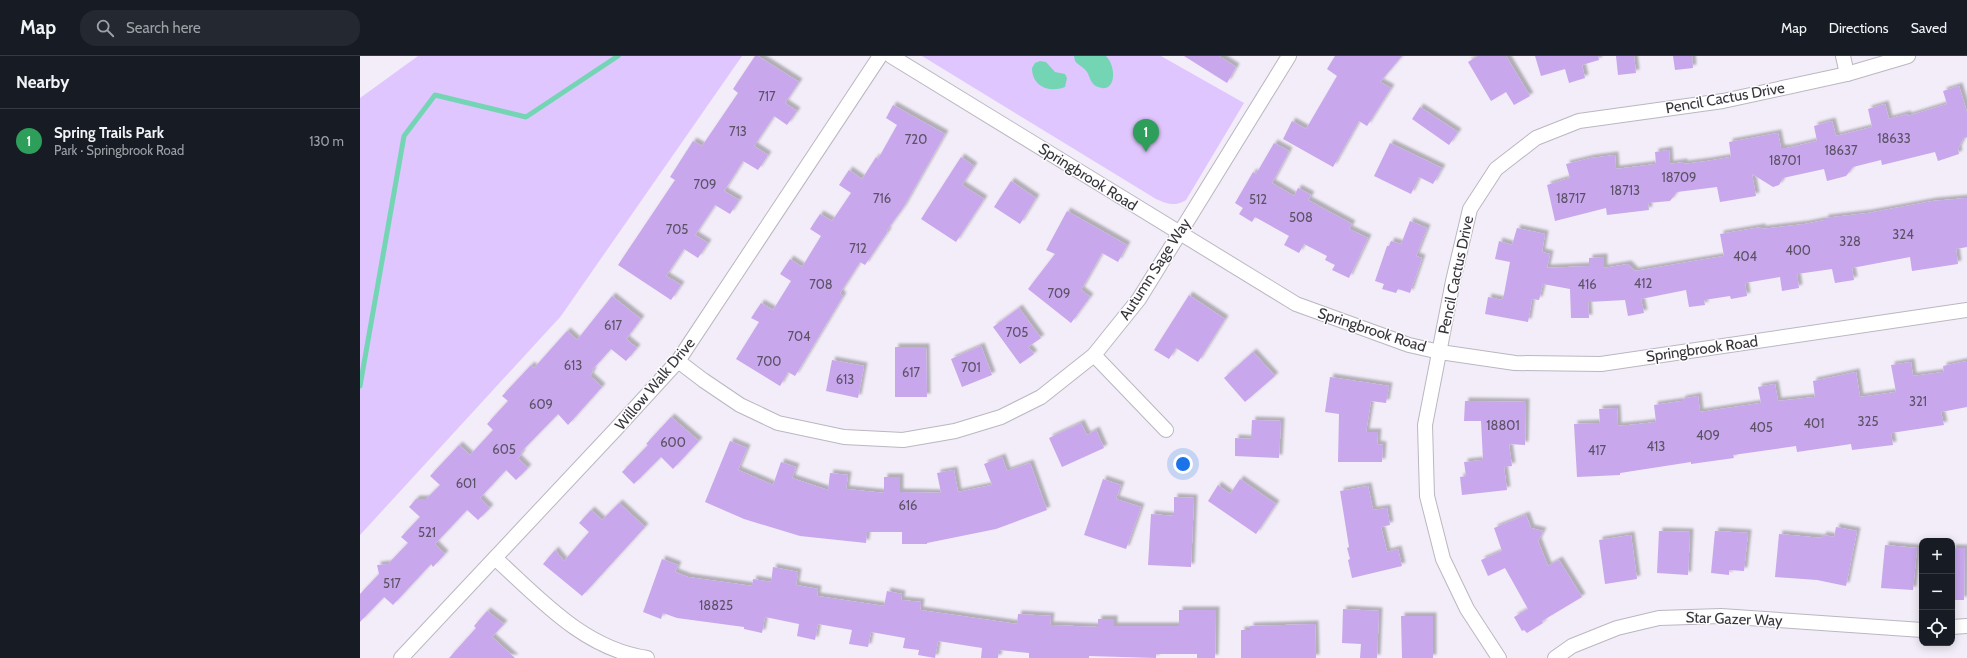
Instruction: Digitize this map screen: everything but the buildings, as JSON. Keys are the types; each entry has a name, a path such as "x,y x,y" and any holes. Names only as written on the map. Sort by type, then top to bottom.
{"street":[{"name":"Willow Walk Drive","path":"401,658 678,361 880,56"},
{"name":"Springbrook Road","path":"891,56 1296,304 1382,337 1440,352 1515,363 1601,364 1967,310"},
{"name":"Autumn Sage Way","path":"678,361 740,405 778,424 844,437 903,440 955,431 1001,417 1040,397 1094,355 1139,299 1289,56"},
{"path":"1842,56 1847,74"},
{"name":"Pencil Cactus Drive","path":"1500,658 1467,609 1443,559 1428,496 1425,425 1453,281 1470,209 1496,169 1536,138 1579,121 1723,101 1847,74 1908,56"},
{"path":"1094,355 1166,430"},
{"path":"495,558 563,621 602,644 636,656 648,658"},
{"name":"Star Gazer Way","path":"1555,658 1572,646 1617,628 1659,618 1721,616 1919,630"},
{"path":"1955,627 1967,626"}],"shaded area":[{"path":"418,56 742,56 561,316 360,535 360,98"},
{"path":"922,56 1161,56 1244,103 1186,200 1178,204 1171,204 1156,199"},
{"path":"1074,56 1106,56 1110,61 1113,72 1113,78 1108,87 1098,87 1092,83 1086,70 1075,61"},
{"path":"1040,61 1046,62 1055,72 1065,74 1067,78 1065,87 1059,89 1048,89 1038,84 1033,75 1032,68 1035,63"}],"waterway":[{"path":"360,386 404,136 435,95 526,117 618,56"}],"place":[{"name":"Spring Trails Park","path":"1146,152"}]}
